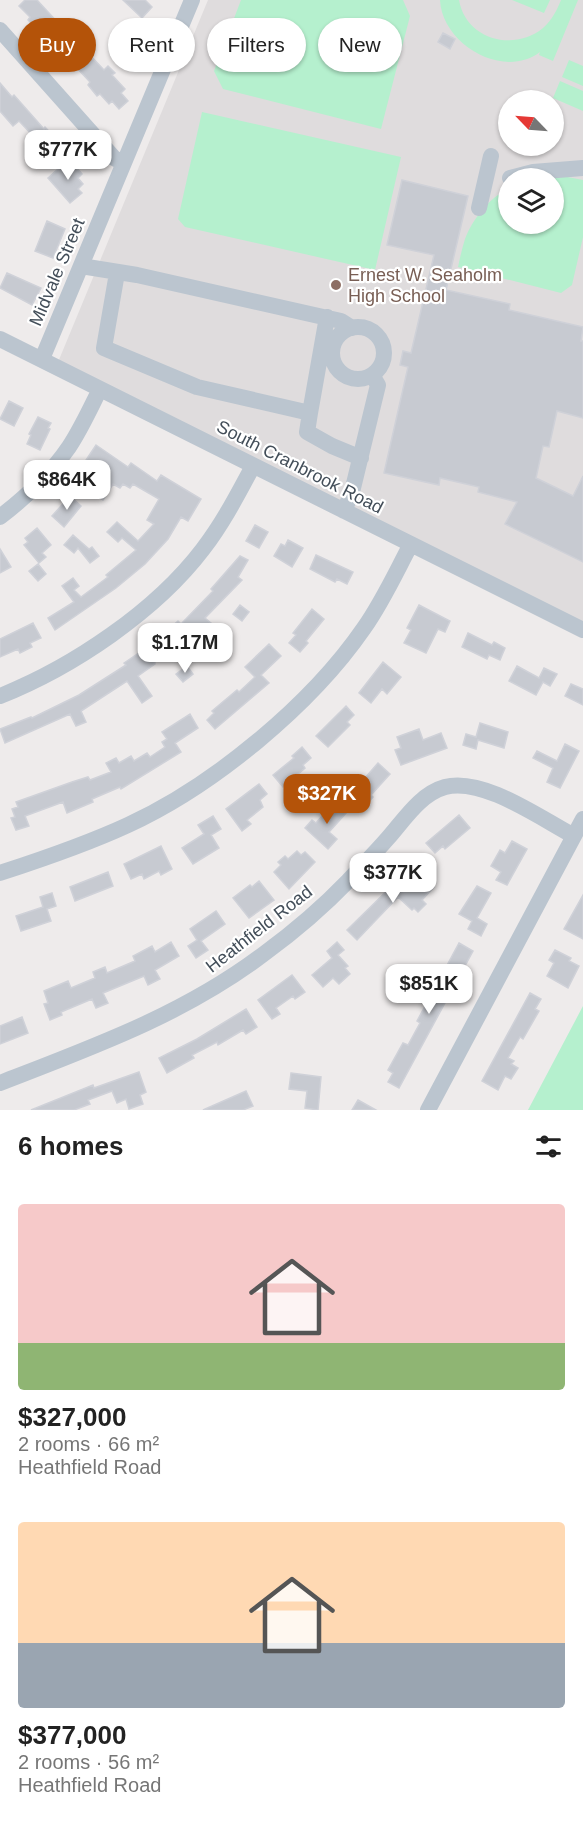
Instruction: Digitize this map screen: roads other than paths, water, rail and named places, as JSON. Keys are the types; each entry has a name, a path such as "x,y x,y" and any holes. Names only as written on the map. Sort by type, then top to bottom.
{"street":[{"name":"Midvale Street","path":"42,359 192,0"},
{"path":"0,30 114,158 123,163"},
{"path":"479,208 491,156"},
{"path":"564,170 583,168"},
{"path":"483,186 498,182"},
{"path":"81,266 137,275 327,317 352,328"},
{"path":"117,273 105,348 197,387 310,413"},
{"path":"327,317 307,432 361,458"},
{"path":"361,327 370,330 382,343 383,361 372,375 364,378 348,377 336,366 332,351 334,343 345,331 352,328 361,327"},
{"name":"South Cranbrook Road","path":"0,339 583,630"},
{"path":"344,511 351,497 378,385 372,375"},
{"path":"0,517 34,489 59,460 78,431 100,389"},
{"path":"0,696 51,672 93,647 164,592 212,536 232,506 253,466"},
{"path":"0,873 67,850 129,825 194,787 244,751 312,691 343,657 391,586 411,544"},
{"name":"Heathfield Road","path":"0,1083 130,1032 222,984 312,916 348,881 426,796 442,788 468,785 486,790 574,836"},
{"path":"428,1110 583,819"}],"place":[{"name":"Ernest W. Seaholm High School","path":"336,285"}]}
